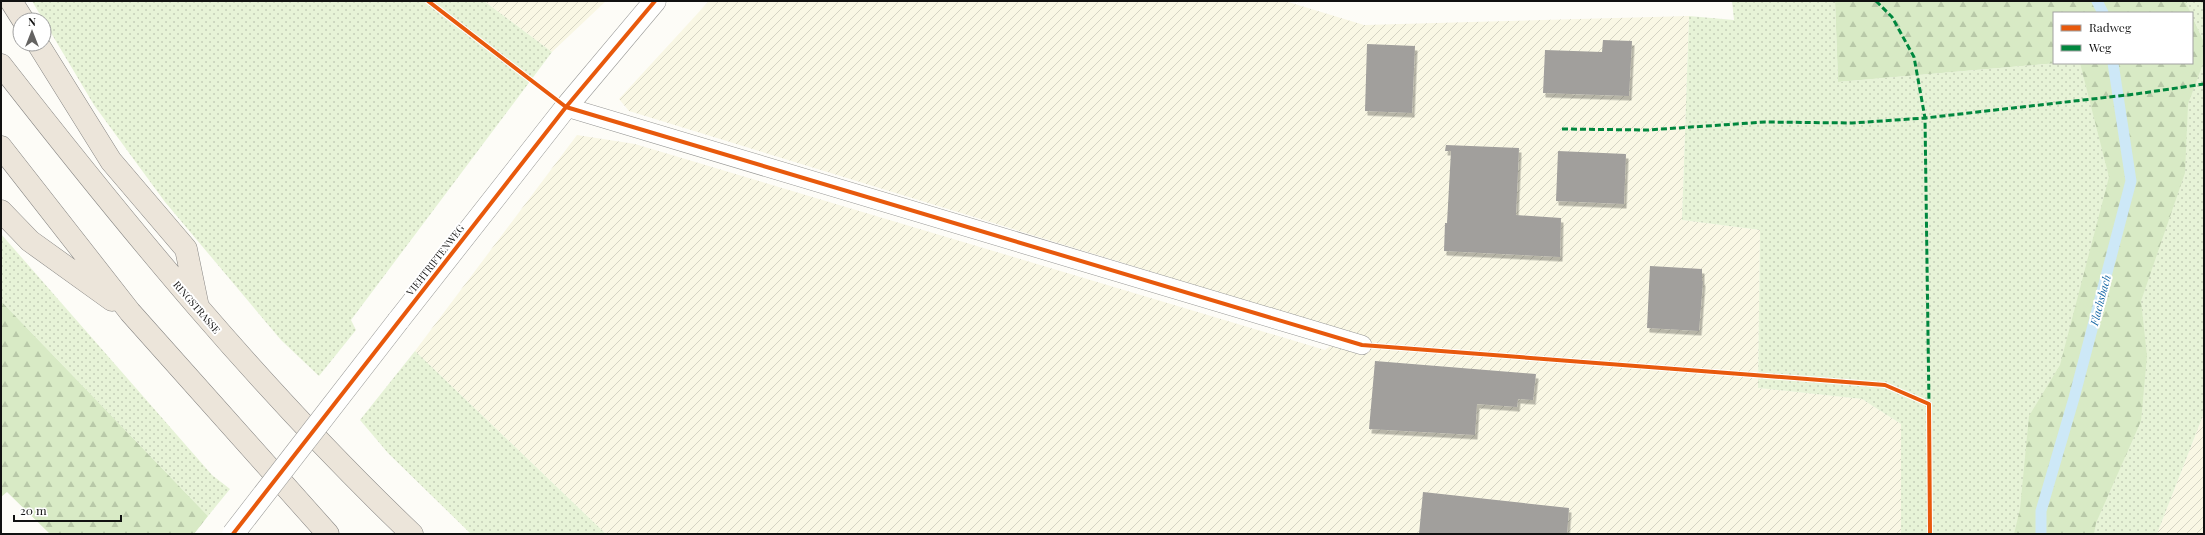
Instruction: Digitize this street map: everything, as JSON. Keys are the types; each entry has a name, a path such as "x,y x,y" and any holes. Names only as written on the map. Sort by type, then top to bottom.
{"highway":[{"path":"11,1 18,12"},
{"path":"43,52 111,161 186,249 198,310"},
{"name":"RINGSTRASSE","path":"1,65 103,195 198,310 354,480 412,534"},
{"path":"1,147 130,312 328,534"},
{"path":"1,211 30,241 130,312"}],"street":[{"name":"VIEHTRIFTENWEG","path":"233,534 566,107 655,1"}],"lane":[{"path":"566,107 1362,345"}],"shaded area":[{"path":"484,1 606,1 552,52"},
{"path":"709,1 1285,1 1364,25 1689,16 1682,220 1760,230 1758,388 1862,399 1901,424 1901,534 606,534 415,351 577,135 635,144 1325,350 1348,332 629,111 619,99"},
{"path":"2204,413 2204,534 2157,534"}],"green space":[{"path":"32,1 484,1 552,52 351,320 356,330 319,376 281,340 165,202 94,105 52,35 52,12 39,12"},
{"path":"1732,1 1835,1 1838,82 2053,63 2193,64 2193,62 2204,51 2204,413 2157,534 1901,534 1901,424 1862,399 1758,388 1760,230 1682,220 1689,16 1734,20"},
{"path":"1835,1 2185,1 2190,12 2053,12 2053,63 1838,82"},
{"path":"2185,1 2204,1 2204,42 2193,18 2193,12 2190,12"},
{"path":"2193,18 2204,42 2204,61 2188,104 2185,173 2141,301 2147,356 2141,421 2096,523 2094,534 2014,534 2020,509 2029,416 2060,365 2109,177 2080,64 2193,64"},
{"path":"1,234 212,475 230,489 208,516 1,301"},
{"path":"1,301 208,516 194,534 50,534 7,492 1,497"},
{"path":"415,351 606,534 471,534 388,453 360,420"}],"building":[{"path":"1603,40 1632,41 1629,96 1543,93 1545,50 1602,52"},
{"path":"1367,44 1415,46 1412,113 1365,111"},
{"path":"1446,145 1519,148 1516,215 1561,218 1560,257 1444,251 1451,151 1445,151"},
{"path":"1558,151 1626,154 1624,204 1556,201"},
{"path":"1650,266 1702,269 1703,281 1699,331 1647,328"},
{"path":"1375,361 1536,374 1533,400 1518,399 1517,407 1477,404 1475,435 1369,429"},
{"path":"1423,492 1569,508 1567,534 1419,534"}],"waterway":[{"name":"Flachsbach","path":"2097,1 2102,12"},
{"name":"Flachsbach","path":"2041,534 2041,511 2074,398 2131,181 2113,64"}],"marked path":[{"path":"1876,1 1892,17 1914,57 1925,118 1929,406"},
{"path":"1562,129 1648,130 1765,122 1852,123 1925,118 2136,94 2204,84"}],"cycle path":[{"path":"428,1 566,107 1362,345 1885,385 1929,404 1930,534"},
{"path":"233,534 566,107 655,1"}]}
